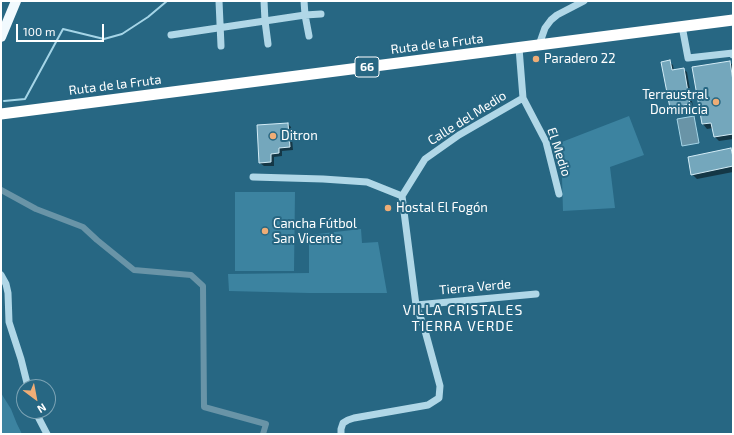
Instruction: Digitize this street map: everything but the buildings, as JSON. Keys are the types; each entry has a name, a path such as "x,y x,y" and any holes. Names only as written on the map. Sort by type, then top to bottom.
{"highway":[{"name":"Ruta de la Fruta","path":"1,114 733,20"}],"main road":[{"path":"1,36 16,1"}],"street":[{"path":"218,1 221,46"},
{"path":"264,1 268,44"},
{"path":"304,1 309,36"},
{"path":"539,45 545,28 551,20 584,1"},
{"path":"171,35 305,15 321,14"},
{"path":"682,26 688,58 733,53 733,55"},
{"name":"Calle del Medio","path":"402,196 425,159 459,135 523,98 519,48"},
{"name":"El Medio","path":"523,98 546,142 559,194"},
{"path":"253,177 367,182 402,196 416,305 424,327 440,386 439,398 428,405 348,420 343,423 341,434"},
{"path":"1,275 6,284 8,293 9,322 26,379"},
{"name":"Tierra Verde","path":"416,305 536,294"},
{"path":"39,419 47,434"}],"shaded area":[{"path":"629,116 644,155 610,167 615,208 563,211 562,178 554,145"},
{"path":"694,116 699,143 682,146 677,119"},
{"name":"Cancha Fútbol San Vicente","path":"235,192 295,192 294,271 235,271"},
{"path":"361,229 362,243 378,242 387,293 229,291 228,274 309,273 309,235"},
{"path":"1,393 11,409 22,434 1,434"}],"waterway":[{"path":"4,101 25,99 63,29 104,39 122,34 148,17 167,1"},
{"path":"1,190 36,209 83,227 134,270 191,275 203,286 204,407 266,424 263,434"}],"place":[{"name":"Paradero 22","path":"536,59"},
{"name":"Terraustral Dominicia","path":"716,102"},
{"name":"Ditron","path":"273,136"},
{"name":"Hostal El Fogón","path":"388,208"},
{"name":"Cancha Fútbol San Vicente","path":"265,231"}],"district":[{"name":"VILLA CRISTALES TIERRA VERDE","path":"463,318"}]}
